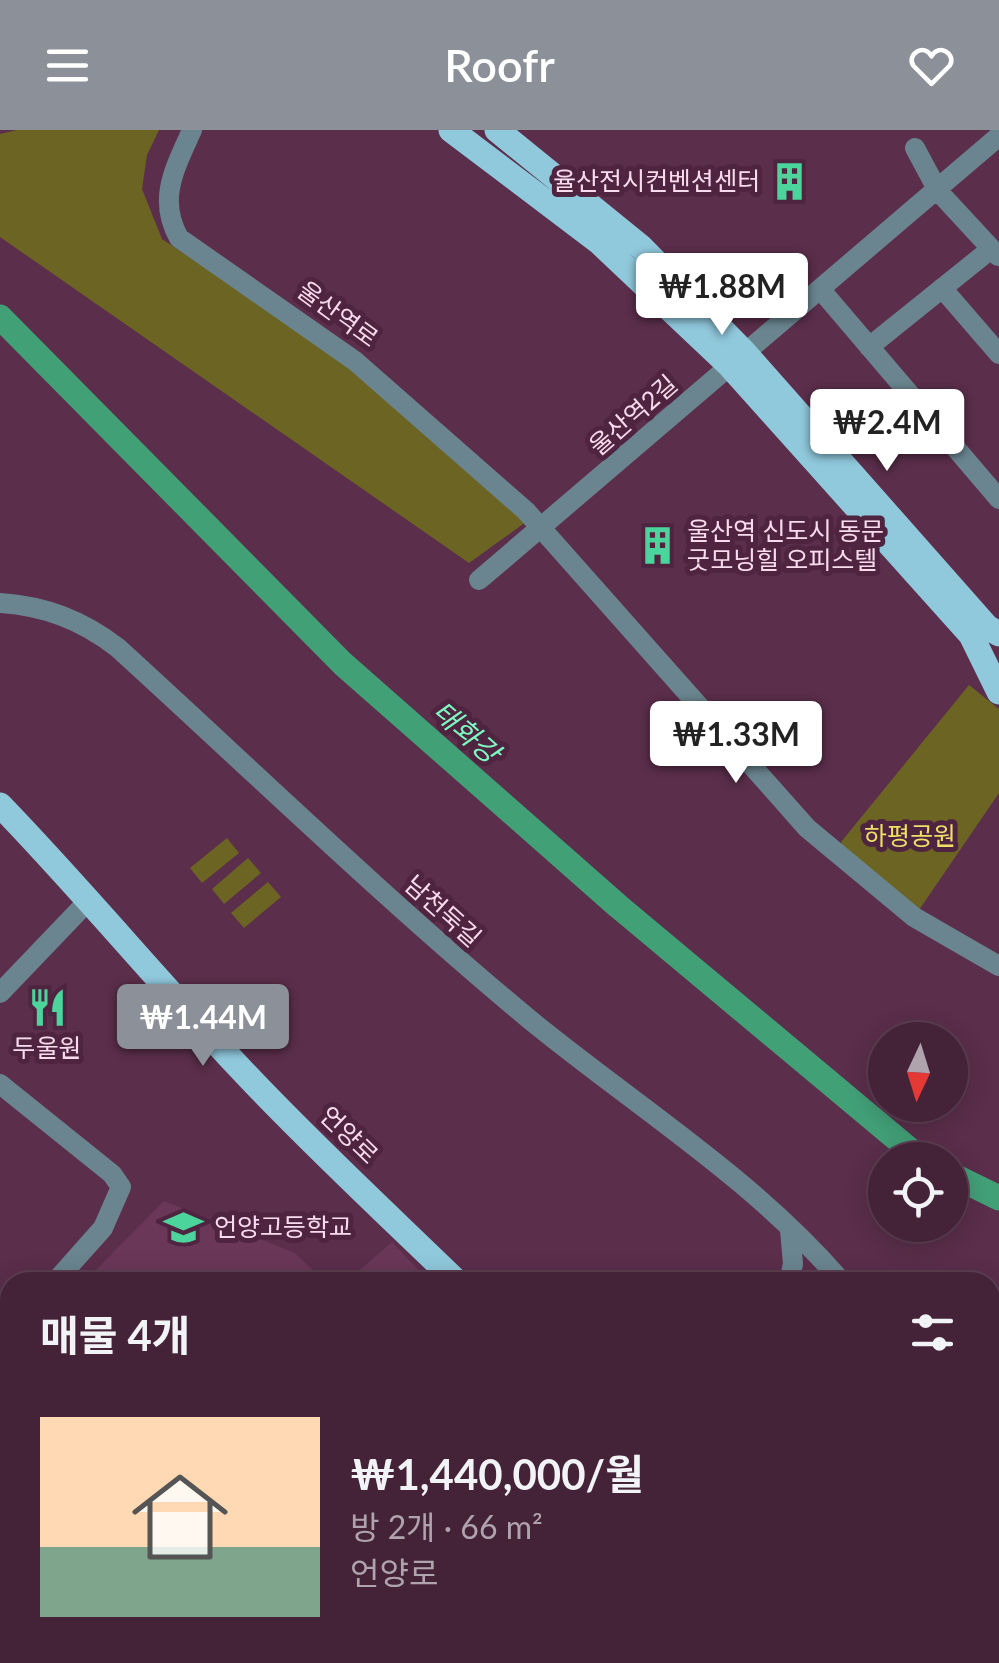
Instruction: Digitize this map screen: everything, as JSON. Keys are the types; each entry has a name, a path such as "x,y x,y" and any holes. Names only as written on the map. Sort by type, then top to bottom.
{"main road":[{"path":"451,130 599,242 736,358"},
{"path":"497,130 641,248 736,358 989,634 999,663"},
{"path":"989,634 999,692"},
{"name":"언양로","path":"0,806 90,899 166,990 258,1087 447,1272"}],"street":[{"name":"울산역로","path":"192,130 166,195 168,218 179,238 356,361 540,527 806,828 914,917 999,966"},
{"name":"울산역2길","path":"480,580 999,136"},
{"path":"869,347 942,288 995,253 938,191 914,148"},
{"path":"942,288 999,354"},
{"path":"821,290 999,499"},
{"name":"남천둑길","path":"0,603 66,616 118,648 428,933 595,1073 757,1198 832,1272"},
{"path":"0,993 90,899"},
{"path":"0,1084 112,1174 121,1187 103,1228 64,1272"},
{"path":"790,1230 792,1272"}],"shaded area":[{"name":"언양고등학교","path":"164,1201 295,1253 315,1272 94,1272"},
{"path":"392,1242 420,1272 358,1272"}],"green space":[{"path":"17,130 159,130 147,155 142,189 162,239 352,365 526,522 469,563 0,237 0,134"},
{"name":"하평공원","path":"969,685 999,709 999,793 919,910 846,860 841,842"},
{"path":"227,838 239,853 202,883 190,868"},
{"path":"248,858 261,873 224,904 212,889"},
{"path":"268,882 281,897 244,928 231,913"}],"waterway":[{"name":"태화강","path":"0,317 343,664 618,906 900,1142"},
{"name":"태화강","path":"968,1183 999,1198"}],"place":[{"name":"율산전시컨벤션센터","path":"790,181"},
{"name":"울산역 신도시 동문 굿모닝힐 오피스텔","path":"657,545"},
{"name":"두울원","path":"47,1007"},
{"name":"언양고등학교","path":"184,1227"}]}
